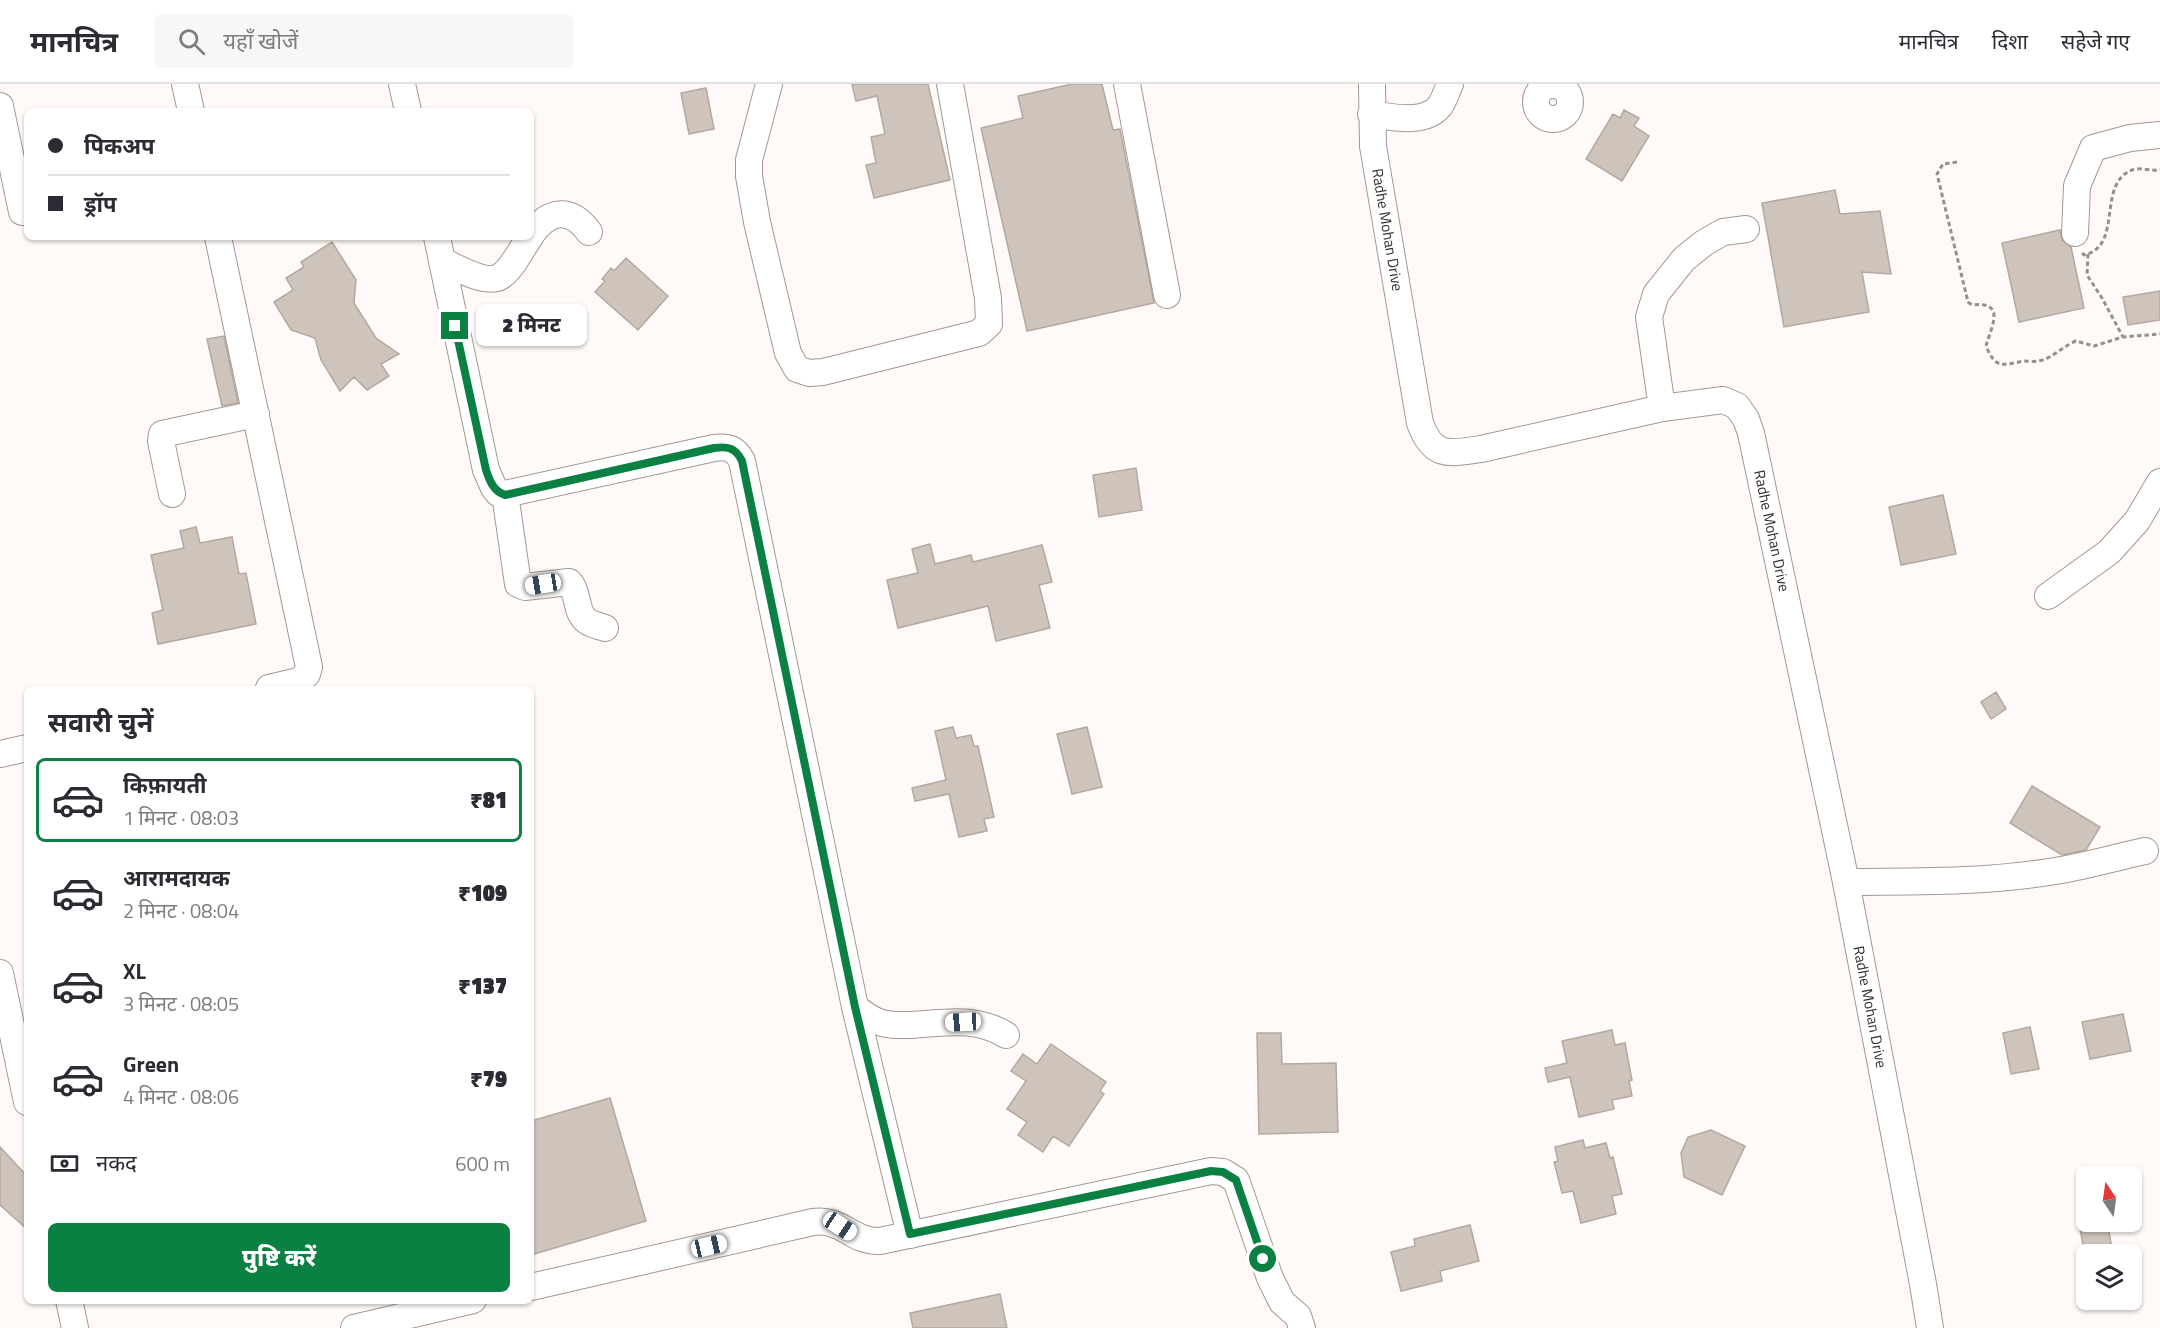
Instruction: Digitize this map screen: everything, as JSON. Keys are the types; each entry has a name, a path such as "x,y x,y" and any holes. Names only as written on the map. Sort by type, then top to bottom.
{"street":[{"path":"185,84 189,108"},
{"path":"402,84 407,108"},
{"path":"769,84 749,160 748,176 788,353 797,369 809,373 823,372 979,333 989,324 988,298 950,84"},
{"path":"1127,84 1167,295"},
{"name":"Radhe Mohan Drive","path":"1372,84 1373,146 1420,423 1425,438 1432,446 1440,452 1451,453 1480,449 1662,408 1723,400 1737,406 1746,418 1754,444 1846,882 1930,1328"},
{"path":"1371,114 1404,118 1428,114 1440,106 1450,84"},
{"path":"0,106 22,212"},
{"path":"2082,244 2077,186 2093,148 2130,138 2160,135"},
{"path":"534,232 546,218 563,214 580,219 589,232"},
{"path":"1662,408 1649,317 1656,294 1684,259 1704,243 1723,232 1746,229"},
{"path":"219,240 309,667 307,674 299,681 277,686"},
{"path":"439,249 480,278 491,279 499,278 527,240"},
{"path":"439,249 486,470 498,493 505,495 714,448 727,447 738,453 745,471 855,1007 910,1234"},
{"path":"172,494 161,441 162,434 256,414"},
{"path":"2048,596 2109,552 2137,521 2160,482"},
{"path":"505,495 518,584 525,587 569,582 582,617 588,622 606,628"},
{"path":"0,754 24,749"},
{"path":"1846,882 1959,881 2032,874 2145,851"},
{"path":"0,973 24,1088"},
{"path":"855,1007 880,1023 903,1025 975,1022 994,1028 1006,1035"},
{"path":"534,1286 813,1222 831,1222 859,1238 873,1241 1211,1171 1223,1172 1236,1180 1270,1278 1282,1302 1298,1316 1302,1328"},
{"path":"70,1304 75,1328"},
{"path":"354,1328 456,1304"}],"path":[{"path":"1957,162 1943,164 1937,174 1968,302 1972,305 1988,306 1995,314 1995,326 1986,346 1990,355 2001,364 2012,366 2023,361 2038,361 2076,341 2094,346 2123,337 2160,334"},
{"path":"2082,244 2093,253 2104,239 2112,194 2121,176 2134,169 2160,170"},
{"path":"2082,244 2087,275 2123,337"}],"building":[{"path":"852,84 928,84 950,180 874,198 866,165 876,163 871,137 885,134 877,96 856,101"},
{"path":"1072,84 1102,84 1113,130 1120,129 1154,303 1027,331 981,128 1023,118 1018,96"},
{"path":"706,88 714,129 689,134 681,93"},
{"path":"1624,110 1639,118 1634,126 1649,136 1622,181 1586,159 1613,114 1620,118"},
{"path":"1835,190 1840,214 1880,211 1891,274 1862,272 1869,312 1784,327 1762,203"},
{"path":"2060,230 2062,240 2071,247 2084,308 2019,322 2002,243"},
{"path":"332,242 356,280 354,303 376,338 399,354 381,364 389,376 367,390 354,377 340,391 321,360 315,338 291,330 274,302 293,290 286,278 304,267 301,262"},
{"path":"626,258 668,296 638,330 595,292 605,281 602,279 611,268 614,271"},
{"path":"2160,291 2160,320 2128,325 2123,297"},
{"path":"224,336 238,403 222,406 207,339"},
{"path":"1136,468 1142,510 1099,517 1093,475"},
{"path":"1943,495 1956,554 1901,565 1889,507"},
{"path":"196,527 200,543 232,537 239,574 246,573 256,624 158,644 152,613 163,610 151,555 184,548 180,531"},
{"path":"930,544 935,564 971,555 973,562 1042,545 1052,582 1039,585 1050,628 996,641 988,606 898,628 887,580 918,573 912,549"},
{"path":"1996,692 2006,709 1991,719 1981,702"},
{"path":"953,727 956,738 971,735 974,746 978,746 994,817 984,819 987,831 959,837 949,794 915,801 912,788 946,780 935,731"},
{"path":"1087,727 1102,787 1072,794 1057,734"},
{"path":"2032,786 2100,827 2086,850 2062,855 2010,823"},
{"path":"2123,1014 2131,1051 2090,1059 2082,1022"},
{"path":"2030,1027 2039,1069 2011,1074 2003,1033"},
{"path":"1612,1030 1615,1045 1625,1043 1632,1080 1629,1081 1632,1096 1612,1100 1614,1109 1579,1117 1570,1077 1548,1082 1545,1068 1567,1063 1562,1041"},
{"path":"1257,1033 1281,1033 1282,1064 1336,1063 1338,1132 1259,1134"},
{"path":"1051,1044 1106,1082 1100,1091 1104,1094 1069,1146 1053,1136 1043,1152 1018,1135 1027,1122 1007,1109 1026,1081 1011,1071 1023,1054 1037,1064"},
{"path":"610,1098 646,1221 534,1254 534,1120"},
{"path":"1711,1130 1745,1146 1722,1195 1684,1177 1681,1153 1688,1137"},
{"path":"1583,1140 1585,1148 1606,1143 1610,1158 1613,1157 1622,1194 1612,1196 1616,1214 1581,1223 1573,1191 1562,1193 1554,1162 1558,1161 1555,1147"},
{"path":"0,1147 24,1173 24,1226 0,1205"},
{"path":"1470,1225 1479,1261 1440,1271 1442,1281 1401,1291 1391,1252 1415,1246 1414,1239"},
{"path":"2081,1232 2109,1232 2111,1244 2083,1244"},
{"path":"1000,1294 1007,1328 913,1328 910,1313"}],"route":[{"path":"455,326 486,470 498,493 505,495 714,448 732,449 738,453 745,471 855,1007 910,1234 1211,1171 1223,1172 1236,1180 1263,1259"}]}
